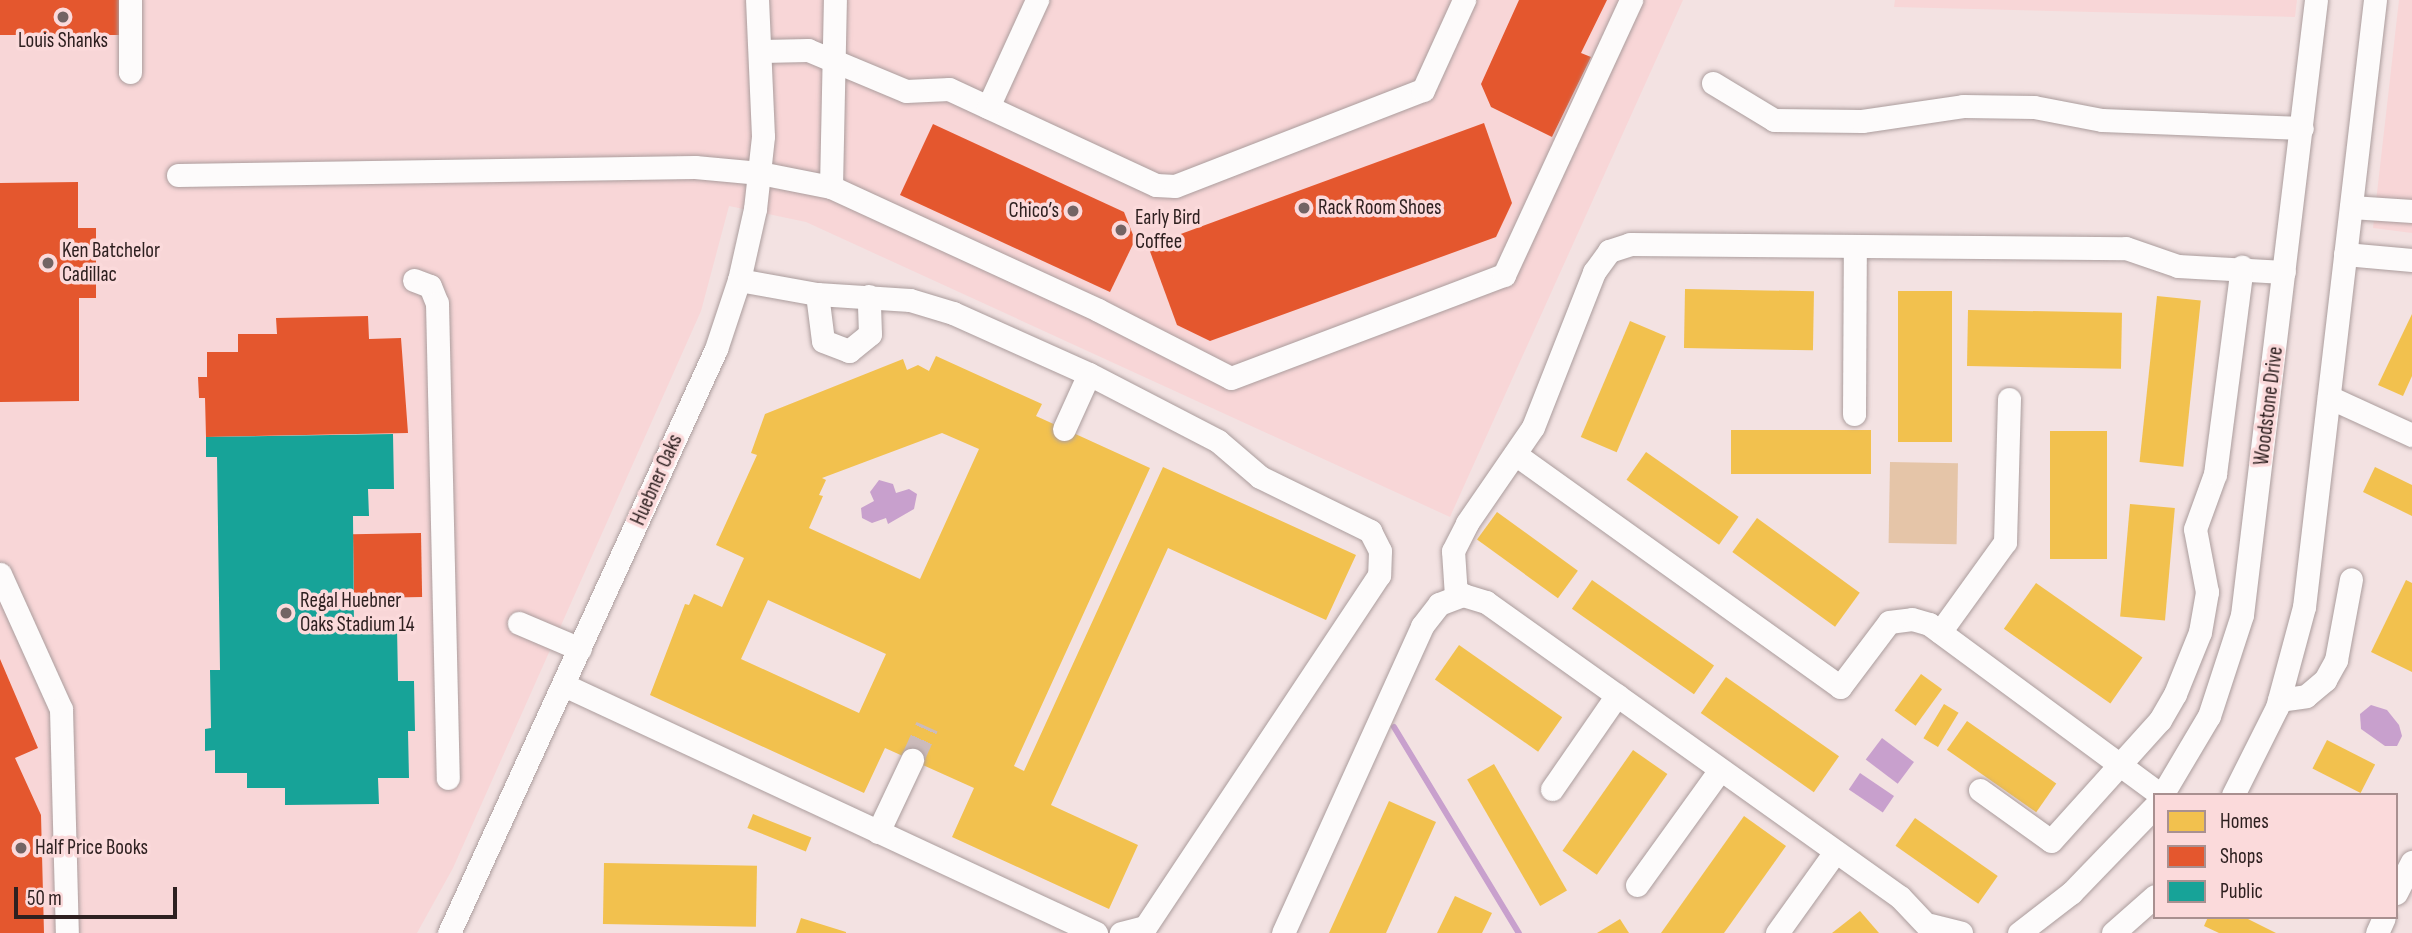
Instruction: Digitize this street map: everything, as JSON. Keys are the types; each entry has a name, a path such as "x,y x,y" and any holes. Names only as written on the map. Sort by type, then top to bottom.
{"street":[{"path":"130,0 131,72"},
{"name":"Huebner Oaks","path":"449,933 716,349 739,280 760,173 762,51 757,0"},
{"path":"831,187 836,60 835,0"},
{"path":"988,107 1037,0"},
{"path":"762,51 808,50 905,91 949,89 1156,185 1175,186 1423,90 1464,0"},
{"path":"178,175 695,167 760,173 831,187 1098,310 1231,378 1504,275 1631,0"},
{"path":"2234,793 2279,700 2304,607 2375,0"},
{"name":"Woodstone Drive","path":"2164,793 2209,716 2242,615 2302,128 2310,1"},
{"path":"1713,83 1774,120 1862,121 1963,106 2034,107 2102,120 2302,128"},
{"path":"2351,207 2412,211"},
{"path":"1455,596 1453,551 1466,523 1533,427 1594,272 1609,251 1630,244 2126,248 2178,266 2242,267 2284,272"},
{"path":"1854,414 1855,246"},
{"path":"2345,254 2411,261"},
{"path":"1980,790 2051,841 2161,720 2200,632 2207,592 2195,529 2215,474 2242,267"},
{"path":"414,280 430,286 437,303 448,778"},
{"path":"739,280 817,294 910,300 953,313 1089,374 1218,441 1260,477 1370,531 1380,551 1379,575 1145,927 1121,933"},
{"path":"817,294 818,332 830,347 849,351 870,334 869,296"},
{"path":"1064,429 1089,374"},
{"path":"2329,397 2412,435"},
{"path":"1940,632 2005,542 2009,399"},
{"path":"1515,454 1840,687 1889,622 1912,619 1940,632 2123,764 2153,799"},
{"path":"0,574 61,709 67,933"},
{"path":"2279,700 2306,696 2325,680 2336,660 2351,579"},
{"path":"1283,933 1422,626 1439,604 1455,596 1486,602 1900,897 1932,929 1961,933"},
{"path":"519,623 580,649"},
{"path":"564,685 1096,933"},
{"path":"1552,789 1617,695"},
{"path":"878,832 912,760"},
{"path":"1637,885 1720,770"},
{"name":"Woodstone Drive","path":"2019,933 2071,893 2153,808"},
{"path":"1777,933 1835,852"},
{"path":"2398,889 2412,862"},
{"path":"2113,933 2153,898"}],"shaded area":[{"path":"0,0 1683,0 1450,517 806,222 729,206 701,311 453,868 417,933 0,933"},
{"path":"1895,0 2297,0 2295,17 1894,7"},
{"path":"2399,0 2412,0 2412,233 2373,228"},
{"path":"1890,462 1958,463 1957,544 1889,543"},
{"path":"879,480 893,484 896,493 909,489 917,494 914,509 888,524 886,518 872,523 862,518 861,508 874,501 870,492"},
{"path":"2371,705 2387,710 2399,725 2402,736 2397,746 2385,746 2361,729 2360,714"},
{"path":"1882,738 1914,762 1898,784 1866,760"},
{"path":"1860,773 1894,796 1883,813 1849,790"}],"building: Homes":[{"path":"1685,289 1814,291 1813,350 1684,348"},
{"path":"1898,291 1952,291 1952,442 1898,442"},
{"path":"2157,296 2201,301 2183,467 2140,462"},
{"path":"1968,310 2122,313 2121,369 1967,366"},
{"path":"2412,314 2412,376 2403,396 2378,385"},
{"path":"1630,321 1666,336 1617,452 1581,437"},
{"path":"936,356 1042,404 1036,416 1150,468 1014,766 1024,771 1163,467 1356,555 1326,620 1168,548 1051,805 1138,845 1109,909 952,837 974,788 885,748 864,793 650,695 685,604 689,605 694,594 722,607 744,558 716,545 757,455 751,453 765,414 903,359 907,370 918,365 929,371","holes":["942,433 979,449 920,579 809,528 823,496 819,495 826,480 822,478","768,600 886,654 859,713 741,659"]},
{"path":"1731,430 1871,430 1871,474 1731,474"},
{"path":"2050,431 2107,431 2107,559 2050,559"},
{"path":"1646,452 1739,517 1719,545 1626,480"},
{"path":"2375,467 2412,485 2412,516 2363,492"},
{"path":"2130,504 2175,508 2165,620 2120,617"},
{"path":"1497,512 1578,571 1558,598 1477,540"},
{"path":"1757,518 1860,593 1835,627 1732,552"},
{"path":"1592,580 1714,665 1694,694 1572,609"},
{"path":"2406,580 2412,583 2412,672 2371,652"},
{"path":"2036,583 2142,658 2110,703 2004,629"},
{"path":"1459,645 1562,717 1538,752 1435,679"},
{"path":"1921,674 1942,689 1916,726 1895,710"},
{"path":"1726,677 1839,756 1814,792 1701,713"},
{"path":"1944,704 1959,713 1938,747 1923,738"},
{"path":"1967,721 2056,784 2036,812 1947,750"},
{"path":"2327,740 2375,765 2361,793 2312,769"},
{"path":"1633,750 1667,774 1597,875 1562,851"},
{"path":"1494,764 1567,890 1540,906 1467,780"},
{"path":"1389,801 1436,822 1386,933 1329,933"},
{"path":"753,814 811,838 806,852 747,828"},
{"path":"1744,816 1786,846 1724,933 1661,933"},
{"path":"1915,818 1998,876 1978,904 1895,846"},
{"path":"604,863 757,866 756,927 603,924"},
{"path":"1455,896 1492,913 1482,933 1437,933"},
{"path":"1860,911 1879,933 1832,933"},
{"path":"801,918 846,932 846,933 796,933"},
{"path":"1620,919 1629,933 1597,933"},
{"path":"2207,919 2248,919 2276,933 2219,933 2204,926"}],"building: Shops":[{"name":"Louis Shanks","path":"0,0 127,0 127,35 0,35"},
{"path":"1519,0 1607,0 1581,53 1591,57 1552,137 1491,107 1481,84"},
{"path":"1484,123 1512,203 1496,237 1210,341 1177,325 1148,246"},
{"path":"933,124 1124,212 1135,240 1110,292 900,195"},
{"name":"Ken Batchelor Cadillac","path":"78,182 78,228 96,228 96,298 79,298 79,401 0,402 0,183"},
{"path":"368,316 369,339 401,338 408,433 206,437 205,398 199,398 198,377 207,377 207,352 238,352 238,334 277,334 276,318"},
{"path":"421,533 422,597 354,598 353,534"},
{"path":"0,659 38,748 15,758 41,815 44,933 0,933"}],"building: Public":[{"name":"Regal Huebner Oaks Stadium 14","path":"393,434 394,489 368,489 369,516 353,516 354,628 397,627 398,681 414,681 415,731 408,731 409,778 378,778 379,804 285,805 285,788 247,788 247,773 215,773 215,750 205,751 205,729 211,728 210,670 220,670 217,457 206,457 206,437"}],"waterway":[{"path":"1394,727 1519,933"}],"tunnel":[{"path":"912,760 927,726"}],"place":[{"name":"Louis Shanks","path":"63,17"},
{"name":"Rack Room Shoes","path":"1304,208"},
{"name":"Chico’s","path":"1073,211"},
{"name":"Early Bird Coffee","path":"1121,230"},
{"name":"Ken Batchelor Cadillac","path":"48,263"},
{"name":"Regal Huebner Oaks Stadium 14","path":"286,613"},
{"name":"Half Price Books","path":"21,848"}]}
